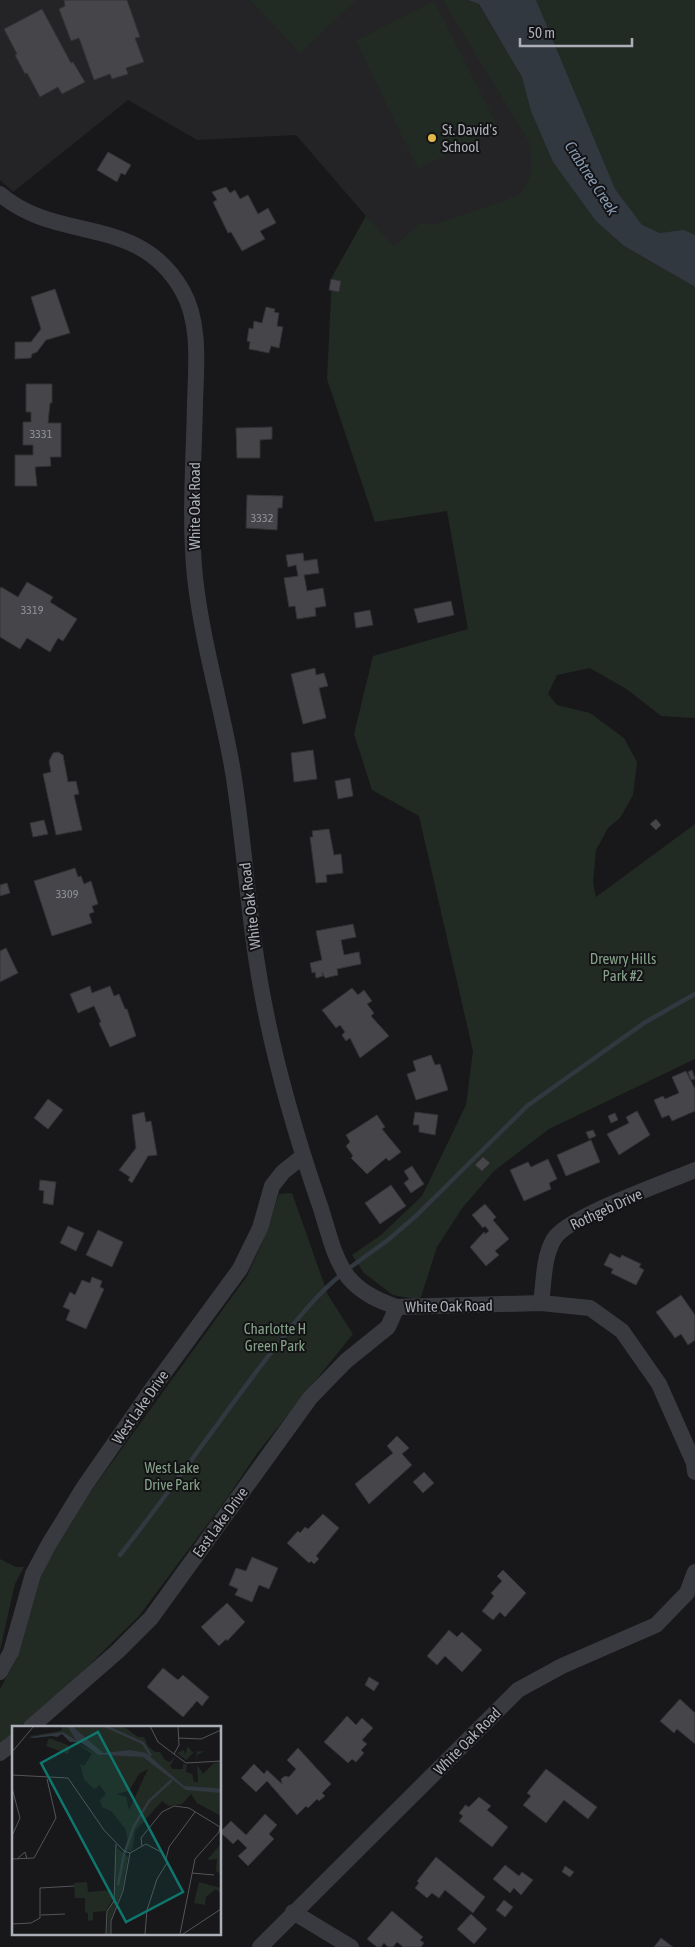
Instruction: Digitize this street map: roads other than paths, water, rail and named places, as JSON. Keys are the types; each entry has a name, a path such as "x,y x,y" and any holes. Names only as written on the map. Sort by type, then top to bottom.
{"street":[{"name":"White Oak Road","path":"0,194 26,212 48,221 85,228 131,241 164,266 181,288 189,305 194,330 196,371 195,578 232,768 264,1001 303,1156 339,1261 349,1278 378,1300 397,1307 541,1303 590,1308 622,1331 659,1384 694,1463 695,1472"},
{"name":"West Lake Drive","path":"0,1672 11,1652 33,1574 48,1544 84,1487 240,1269 260,1228 272,1186 283,1172 303,1156"},
{"name":"Rothgeb Drive","path":"541,1303 548,1254 554,1238 573,1222 695,1170"},
{"name":"East Lake Drive","path":"31,1726 118,1651 151,1618 310,1398 333,1372 388,1327 397,1307"},
{"name":"White Oak Road","path":"260,1947 293,1912 518,1690 562,1666 656,1625 691,1598 695,1572"},
{"path":"0,1754 12,1744"},
{"path":"293,1912 351,1947"}],"water":[{"name":"Crabtree Creek","path":"468,0 536,0 615,189 642,225 660,233 684,230 695,235 695,287 624,246 596,221 553,162 531,111 522,77 479,4"}],"waterway":[{"path":"348,1269 388,1240 417,1215 527,1106 644,1023 695,994"},
{"path":"120,1555 284,1336 311,1304 342,1274"}],"place":[{"name":"St. David's School","path":"432,138"}],"park label":[{"name":"Drewry Hills Park #2","path":"623,966"},
{"name":"Charlotte H Green Park","path":"275,1336"},
{"name":"West Lake Drive Park","path":"172,1476"}]}
